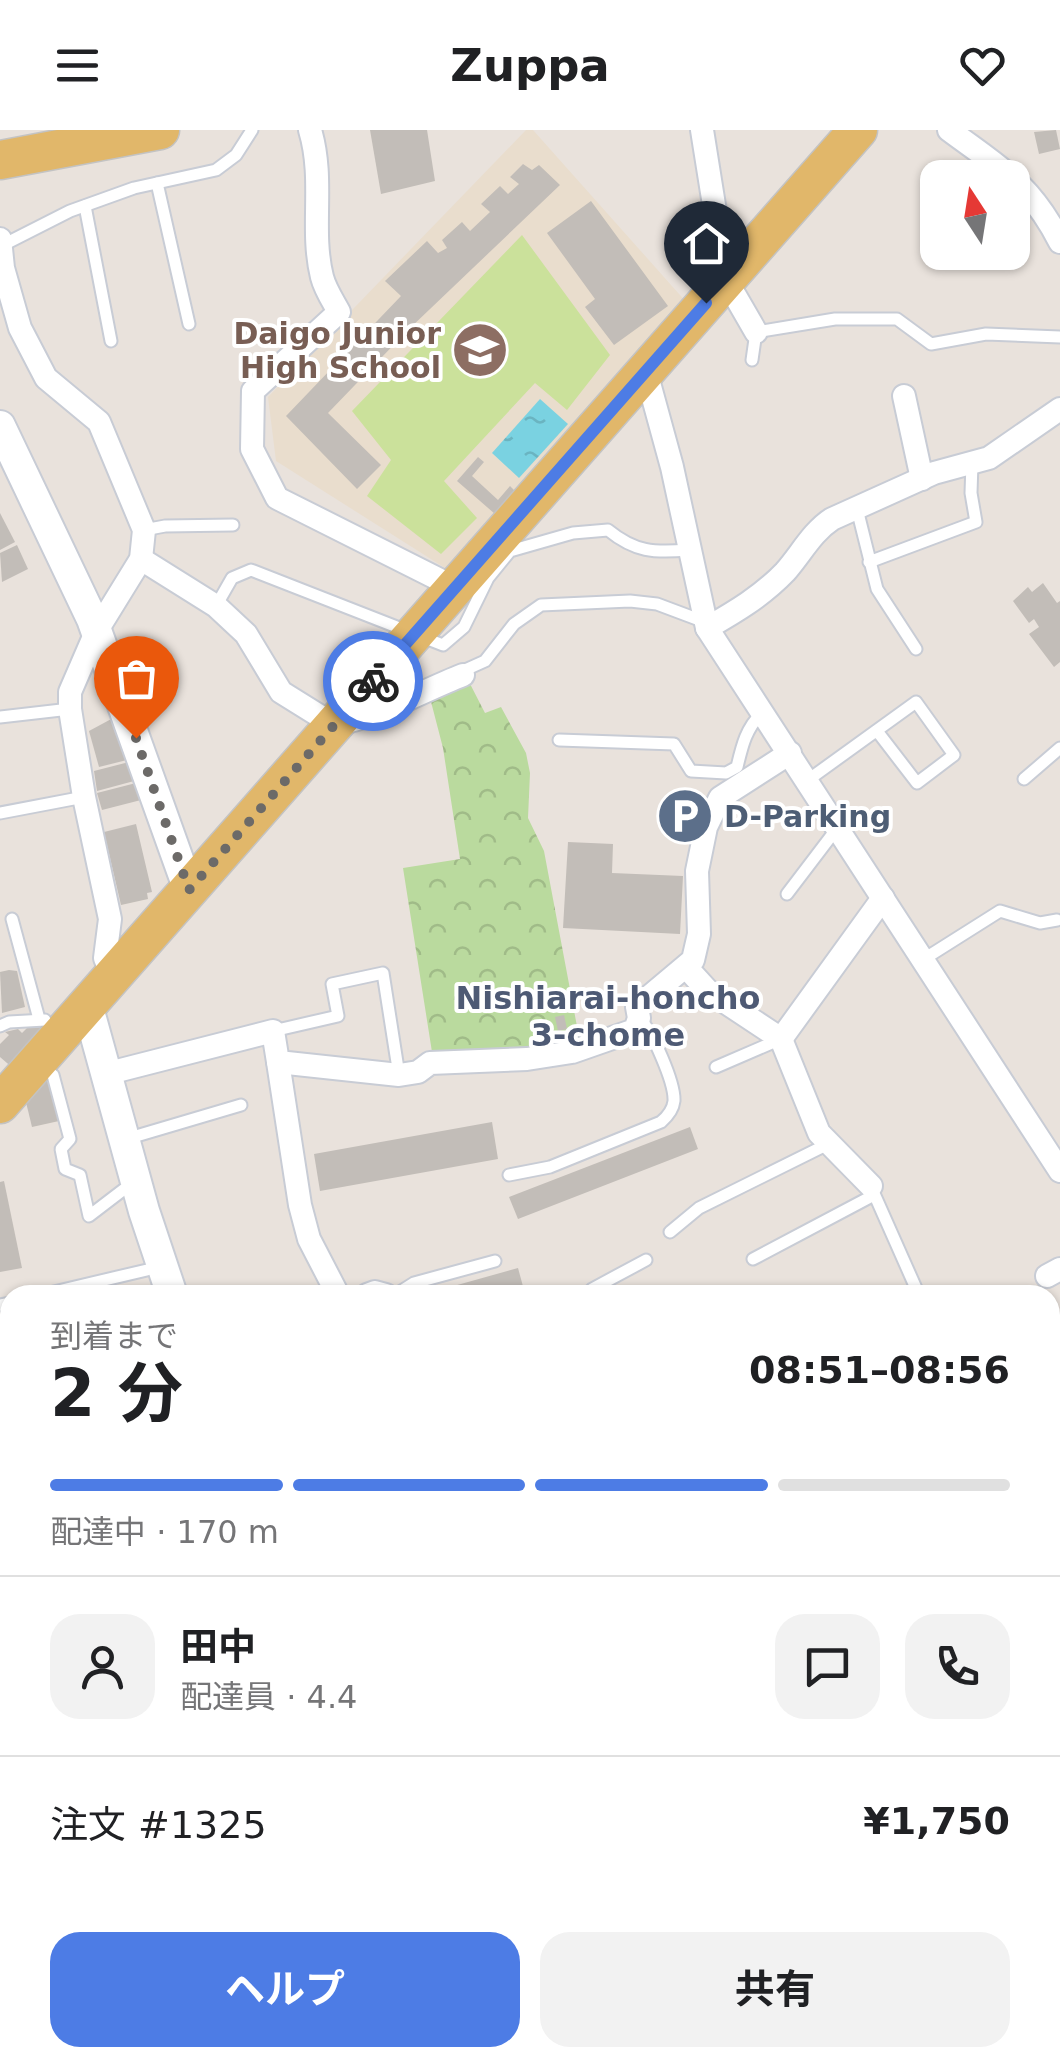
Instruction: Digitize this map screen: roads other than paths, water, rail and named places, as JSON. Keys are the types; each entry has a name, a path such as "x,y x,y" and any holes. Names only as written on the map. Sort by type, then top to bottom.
{"main road":[{"path":"0,160 160,130"},
{"path":"0,1104 36,1063 65,1016 112,975 189,890 858,130"}],"street":[{"path":"310,130 320,200 316,242 323,281 339,312 252,392 252,448 278,498 456,588"},
{"path":"702,130 726,280 756,332"},
{"path":"949,130 1051,205 1060,242"},
{"path":"1,255 20,328 46,378 99,422 144,530 142,559 96,632 70,692 84,797 110,919 105,958 112,975"},
{"path":"646,372 672,466 706,625 1060,1170"},
{"path":"904,396 922,479"},
{"path":"706,625 759,597 784,574 819,528 922,479 1002,452 1060,409"},
{"path":"0,426 8,458 96,632 189,890"},
{"path":"142,559 216,606 246,634 281,692 334,725 368,718 389,705 463,675"},
{"path":"278,1062 399,1075 418,1072 430,1064 528,1059 572,1052 634,1030 639,1018 637,1006 686,968 697,948 698,871 706,827 720,798 737,778 790,754"},
{"path":"781,1038 883,898"},
{"path":"686,968 708,990 781,1038 818,1133 873,1190"},
{"path":"65,1016 105,1074 169,1285"},
{"path":"105,1074 272,1031 300,1205 309,1239 333,1285"}],"lane":[{"path":"1,255 86,206 158,182 216,170 236,155 252,130"},
{"path":"158,182 189,324"},
{"path":"86,206 111,341"},
{"path":"752,360 756,332 835,319 897,318 931,344 986,334 1060,337"},
{"path":"869,562 976,522 971,493 972,463"},
{"path":"857,509 877,589 916,648"},
{"path":"144,530 233,525"},
{"path":"216,606 232,578 251,570 443,645 464,627 488,578 510,551 573,533 608,530 628,546 662,552 688,550"},
{"path":"463,675 465,670 485,661 514,624 541,606 630,601 657,604 706,625"},
{"path":"808,780 916,702 954,755 917,783 877,731"},
{"path":"0,717 70,709"},
{"path":"559,740 674,744 691,772 737,778 743,742 752,722 762,713"},
{"path":"1024,779 1060,748"},
{"path":"0,813 84,797"},
{"path":"787,894 838,827"},
{"path":"924,959 1000,911 1040,922 1057,920"},
{"path":"0,1026 65,1016 12,919"},
{"path":"272,1031 338,1016 332,984 383,973 399,1075"},
{"path":"509,1174 550,1167 661,1122 669,1115 674,1094 650,1028 639,1018"},
{"path":"716,1067 781,1038"},
{"path":"36,1063 54,1074 70,1138 60,1149 65,1169 80,1175 90,1216 123,1190 138,1187"},
{"path":"126,1140 242,1106"},
{"path":"670,1232 699,1208 828,1144"},
{"path":"753,1259 873,1190 914,1285"},
{"path":"598,1285 646,1260"},
{"path":"411,1285 495,1261"},
{"path":"83,1285 146,1270"}],"water":[{"path":"540,399 568,424 519,478 492,453"}],"place":[{"name":"Daigo Junior High School","path":"480,350"},
{"name":"D-Parking","path":"685,816"}],"district":[{"name":"Nishiarai-honcho 3-chome","path":"608,1016"}]}
